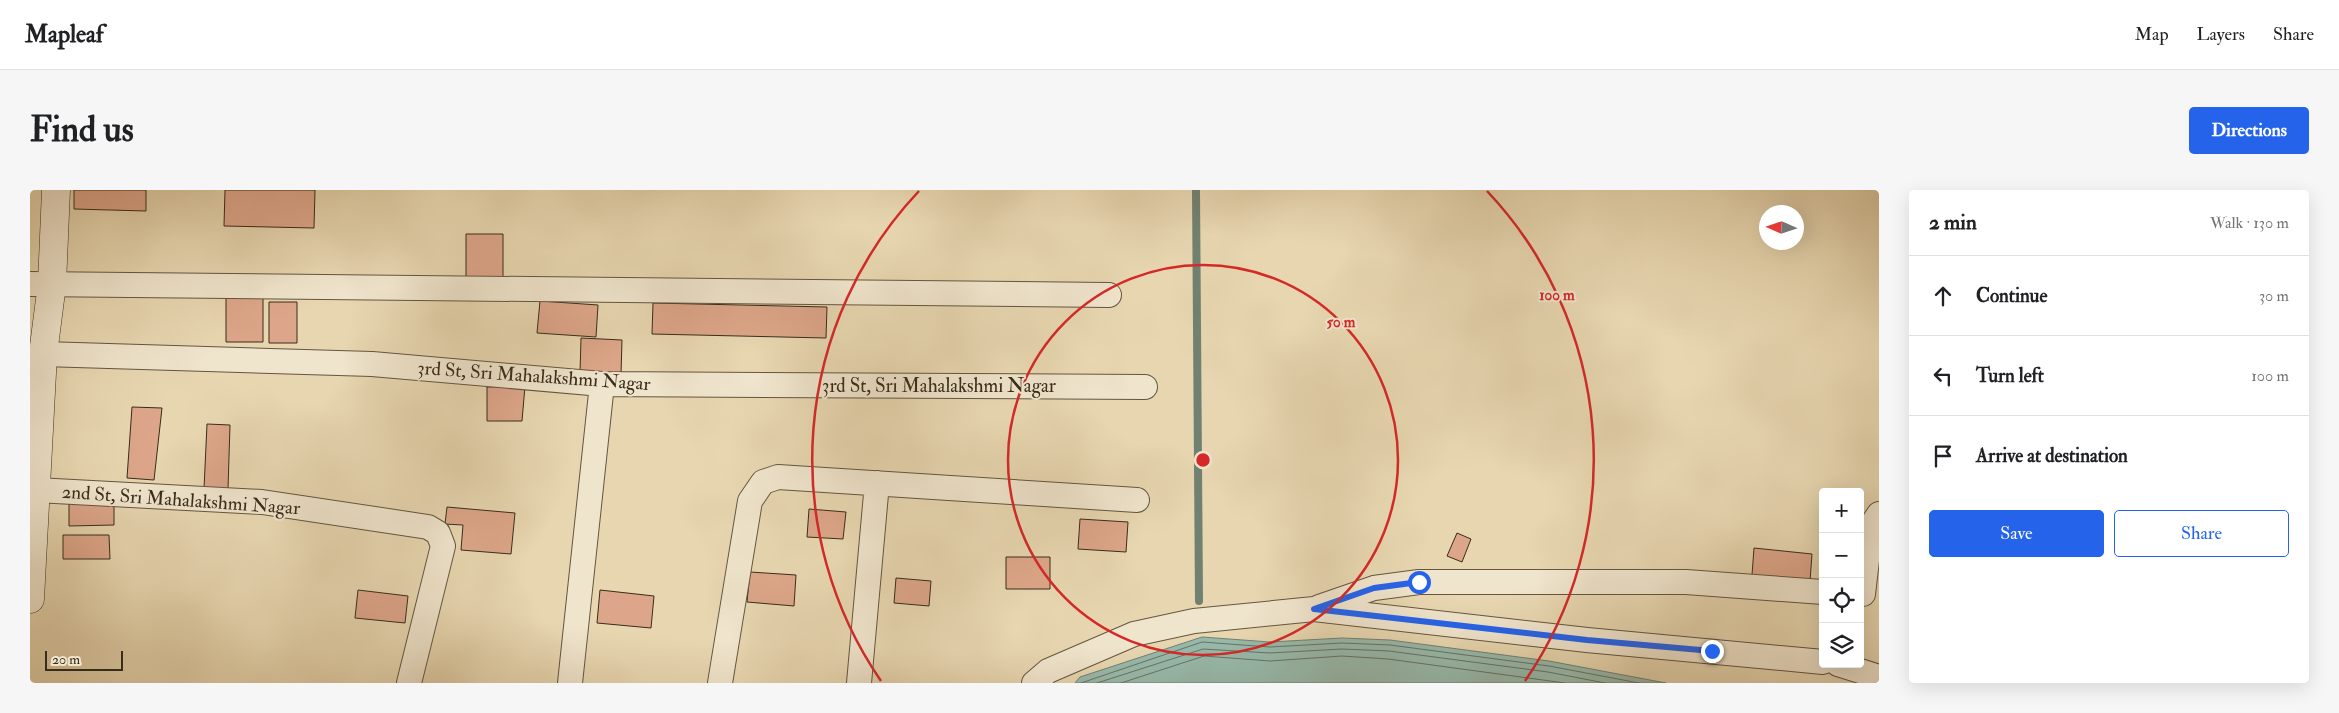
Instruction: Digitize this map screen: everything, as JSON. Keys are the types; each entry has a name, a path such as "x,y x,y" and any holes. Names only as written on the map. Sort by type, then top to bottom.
{"street":[{"path":"30,599 43,354 41,284 56,190"},
{"path":"41,284 1109,295"},
{"name":"3rd St, Sri Mahalakshmi Nagar","path":"43,354 372,364 602,384 1145,387"},
{"path":"570,683 602,384"},
{"path":"720,683 750,501 763,482 778,477 1136,500"},
{"path":"859,683 877,483"},
{"name":"2nd St, Sri Mahalakshmi Nagar","path":"36,490 262,502 428,527 438,533 443,546 409,683"},
{"path":"1868,595 1871,526 1879,514"},
{"path":"1314,609 1374,588 1419,582 1686,582 1819,592"},
{"path":"1034,683 1048,671 1134,634 1194,620 1314,609 1587,640 1819,662"},
{"path":"1851,668 1879,677"}],"water":[{"path":"1202,637 1270,642 1342,638 1390,640 1549,661 1666,683 1075,683 1080,677"}],"building":[{"path":"74,190 146,190 146,211 74,209"},
{"path":"225,190 315,190 314,228 224,226"},
{"path":"466,234 503,234 503,277 466,277"},
{"path":"226,297 263,297 263,342 226,342"},
{"path":"540,301 598,305 596,337 537,333"},
{"path":"269,302 297,302 297,343 269,343"},
{"path":"653,303 827,307 826,338 652,334"},
{"path":"581,338 622,340 621,374 580,373"},
{"path":"525,386 522,421 487,421 487,387"},
{"path":"132,407 162,408 154,480 127,478"},
{"path":"207,424 230,425 228,489 204,489"},
{"path":"114,501 114,525 69,526 69,502"},
{"path":"447,507 515,513 511,554 461,550 463,525 445,524"},
{"path":"809,509 846,512 843,539 807,537"},
{"path":"1080,519 1128,522 1126,552 1078,549"},
{"path":"1457,533 1471,539 1462,562 1447,556"},
{"path":"63,535 109,535 110,559 63,559"},
{"path":"1754,548 1812,554 1810,581 1752,575"},
{"path":"1006,557 1050,557 1050,589 1006,589"},
{"path":"750,572 796,575 794,606 747,602"},
{"path":"896,578 931,581 929,606 894,603"},
{"path":"358,590 408,596 405,623 355,618"},
{"path":"600,590 654,596 651,628 597,623"}],"waterway":[{"path":"1196,190 1199,601"}],"route":[{"path":"1419,582 1374,588 1314,609 1587,640 1712,651"}]}
